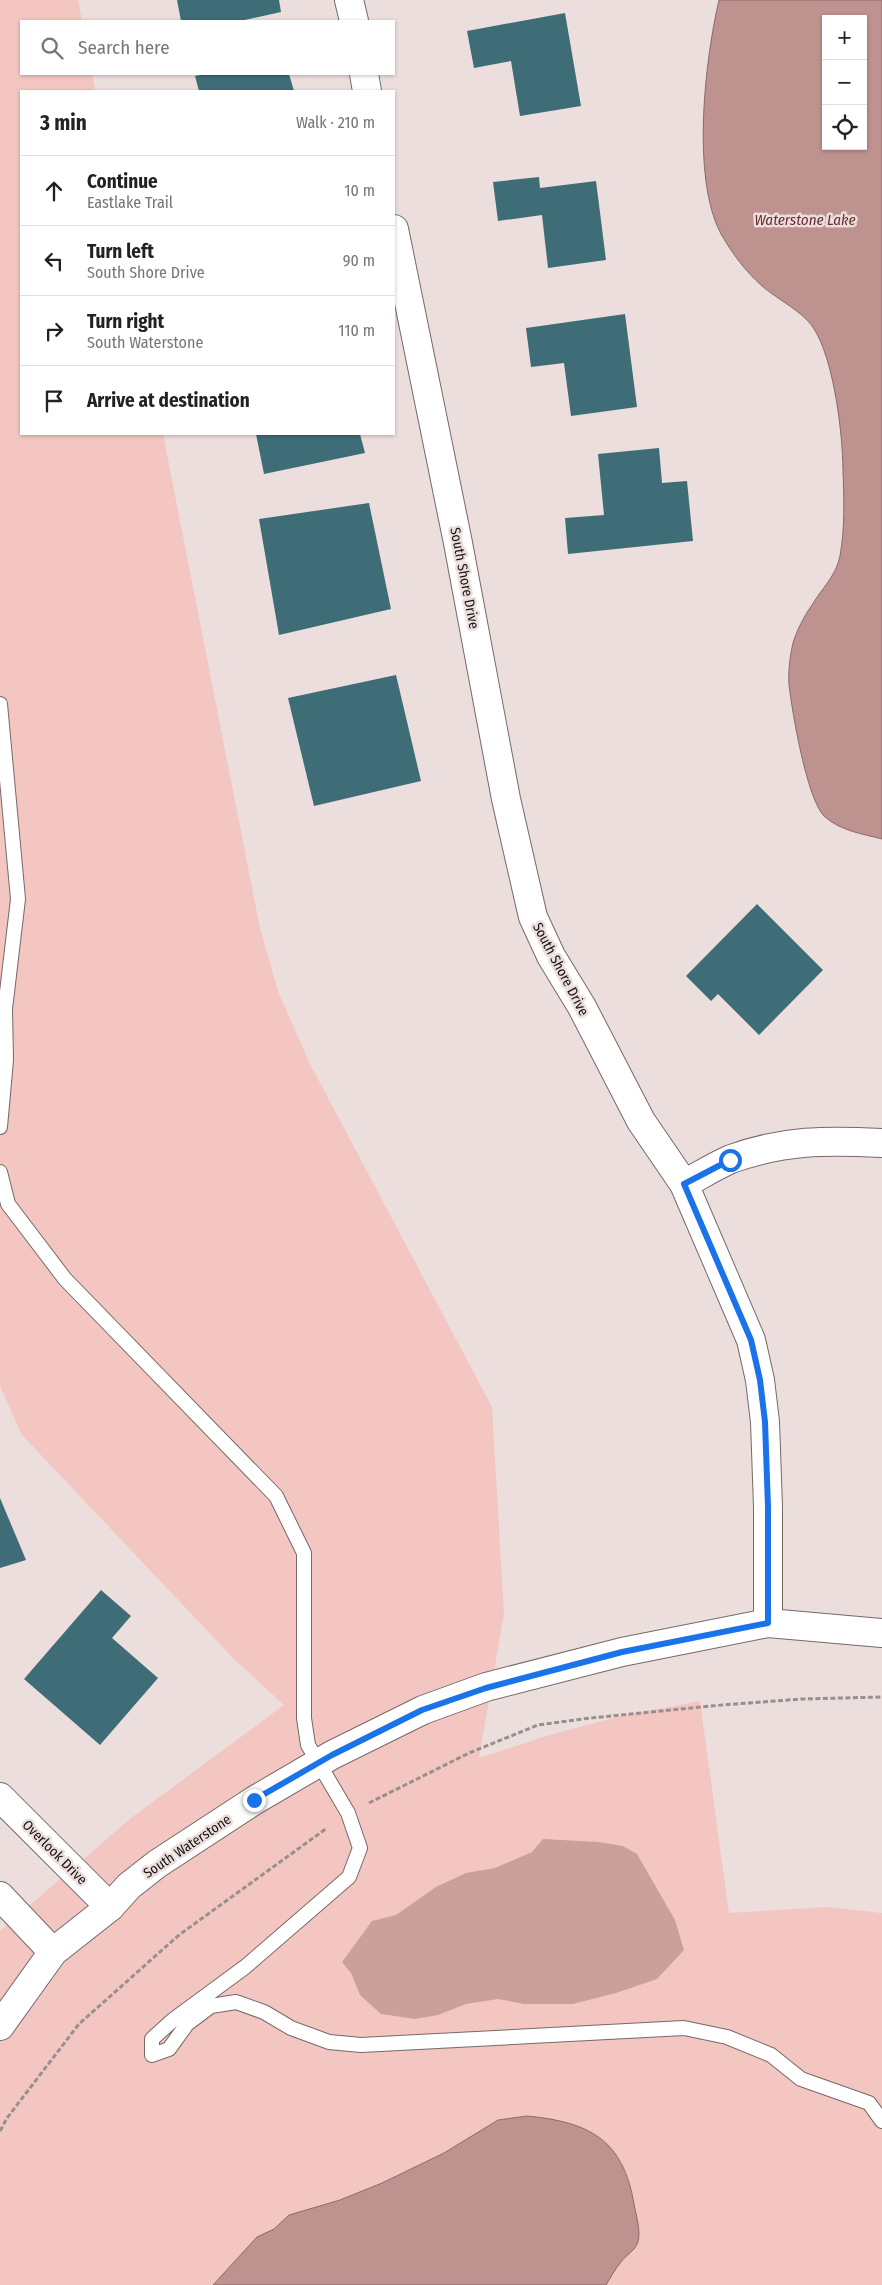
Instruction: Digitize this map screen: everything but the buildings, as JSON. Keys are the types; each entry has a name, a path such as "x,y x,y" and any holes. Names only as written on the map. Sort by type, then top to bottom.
{"street":[{"path":"350,0 354,20"},
{"path":"364,75 367,90"},
{"name":"South Shore Drive","path":"395,234 458,543 506,799 532,917 551,956 582,1008 641,1121 684,1184 751,1340 760,1380 765,1422 768,1507 768,1623"},
{"path":"684,1184 730,1160 778,1145 826,1140 882,1143"},
{"name":"South Waterstone","path":"0,2026 53,1952 110,1907 129,1886 157,1864 254,1800 318,1763 422,1710 486,1688 622,1652 768,1623 882,1633"},
{"name":"Overlook Drive","path":"0,1797 110,1907"},
{"path":"0,1896 53,1952"}],"lane":[{"path":"0,704 18,899 5,1009 6,1060 0,1127"},
{"path":"0,1172 8,1204 65,1279 276,1496 304,1554 304,1718 308,1745 348,1813 360,1848 349,1877 245,1967 173,2020 152,2038 152,2055 169,2049 187,2024 211,2006 236,2002 264,2012 291,2028 329,2042 361,2046 684,2028 727,2037 771,2055 801,2078 869,2102 882,2121"}],"path":[{"path":"0,2131 7,2118 79,2024 179,1935 348,1813 469,1752 538,1726 590,1718 802,1699 882,1697"}],"shaded area":[{"path":"0,0 78,0 82,20 20,20 20,75 92,75 95,90 20,90 20,435 163,435 260,928 278,991 309,1062 492,1407 504,1613 479,1758 553,1734 625,1715 700,1701 729,1913 827,1907 882,1913 882,2285 0,2285 0,1931 131,1818 284,1705 234,1659 22,1435 0,1386"},
{"path":"543,1839 599,1842 623,1846 637,1854 675,1920 684,1950 657,1979 616,1993 573,2004 524,2004 498,1999 466,2004 438,2015 415,2019 381,2014 360,1995 351,1973 342,1962 372,1921 396,1915 436,1887 466,1873 495,1868 532,1852"}],"water":[{"name":"Waterstone Lake","path":"719,0 882,0 882,839 845,829 825,817 818,808 812,793 801,755 789,685 790,659 793,643 801,623 832,576 840,556 844,514 841,436 830,369 816,332 802,315 762,286 744,268 721,234 712,210 706,182 703,151 709,54"},
{"path":"527,2116 568,2123 585,2129 600,2138 612,2149 621,2164 629,2182 638,2223 639,2238 635,2248 619,2265 606,2285 213,2285 257,2237 274,2229 289,2215 340,2200 382,2183 444,2153 498,2120"}],"route":[{"path":"254,1800 332,1755 422,1710 486,1688 622,1652 768,1623 768,1507 765,1422 760,1380 751,1340 684,1184 730,1160"}]}
